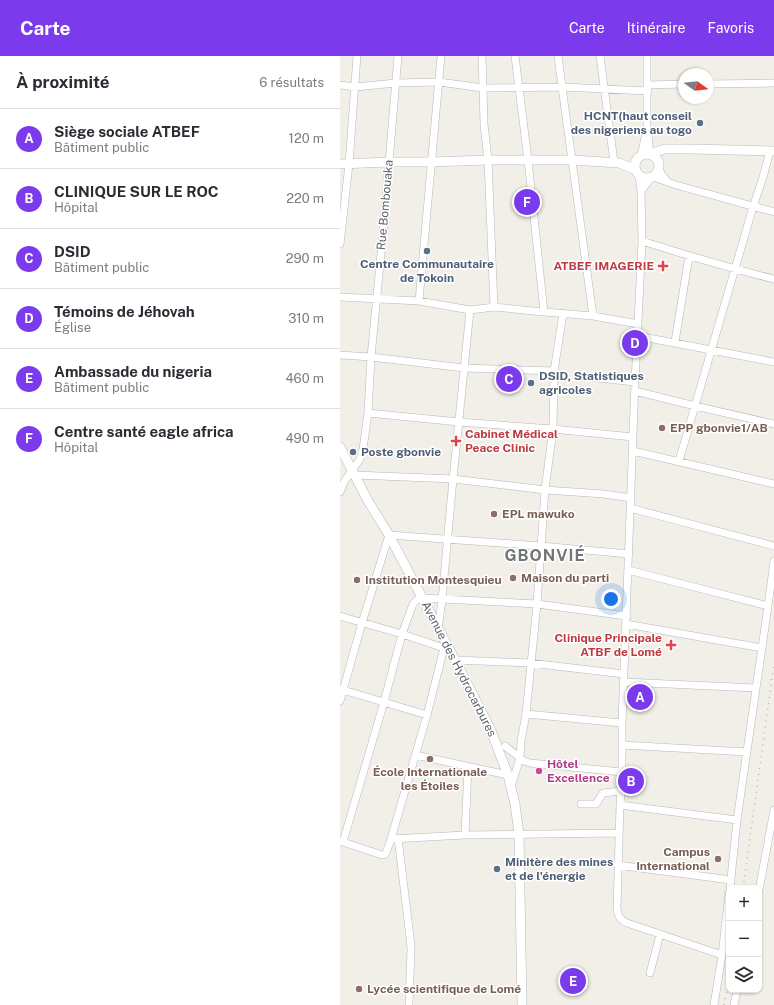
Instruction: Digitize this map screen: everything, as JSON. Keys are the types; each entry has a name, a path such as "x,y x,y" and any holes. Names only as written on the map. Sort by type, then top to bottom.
{"main road":[{"path":"345,164 488,160 572,160 616,162 645,156 661,150 672,149 772,151"},
{"path":"616,162 645,178 655,172 662,158 672,149"},
{"path":"645,156 657,159 655,172"},
{"path":"637,173 635,164 645,156"},
{"name":"Avenue des Hydrocarbures","path":"340,447 344,460 354,473 368,501 389,534 446,647 456,660 490,728 506,771 516,811 519,834 522,1005"}],"street":[{"path":"340,244 345,164 355,87 357,56"},
{"name":"Rue Bombouaka","path":"340,492 344,482 354,473 362,454 368,413 371,357 398,56"},
{"path":"419,301 441,56"},
{"path":"482,56 484,124 488,160 494,307"},
{"path":"515,56 528,160 544,312"},
{"path":"558,56 593,316"},
{"path":"600,56 616,162"},
{"path":"645,156 648,56"},
{"path":"340,85 355,87 396,83 439,82 483,88 562,87 604,89 648,88 678,85"},
{"path":"714,84 774,83"},
{"path":"679,461 753,207 772,151"},
{"path":"641,191 655,172 669,182 774,212"},
{"path":"637,173 641,191 642,241 630,508 622,722 622,772 618,833 617,909 618,916 627,923 722,955"},
{"path":"642,241 689,256 774,279"},
{"path":"675,342 689,256"},
{"path":"340,296 419,301 470,310 494,307 593,316 638,324"},
{"path":"438,629 470,310"},
{"path":"511,787 520,758 521,741 526,714 537,604 545,490 553,429 554,371 563,314"},
{"path":"638,336 774,362"},
{"path":"340,355 371,357 464,368 554,371"},
{"path":"580,376 635,382"},
{"path":"635,392 774,424"},
{"path":"368,413 633,437"},
{"path":"633,451 774,484"},
{"path":"354,473 453,480 545,490 604,494 631,498"},
{"path":"630,508 774,546"},
{"path":"340,701 342,689 389,534 629,554"},
{"path":"730,885 746,752 772,587 774,561"},
{"path":"628,570 768,606"},
{"path":"340,616 362,623 402,634 446,647 415,755 394,838 386,853 382,855 342,842 384,702 402,634 413,604 417,600 422,598 537,604 626,620 762,648"},
{"path":"456,660 530,663 624,678 756,688"},
{"path":"342,689 427,715"},
{"path":"526,714 622,722"},
{"path":"505,746 512,746 521,741"},
{"path":"496,742 505,746 524,761 530,763 622,772"},
{"path":"622,745 746,752"},
{"path":"415,755 468,767 506,771 519,768 530,763"},
{"path":"465,835 468,767"},
{"path":"581,804 596,804 603,793 620,791"},
{"path":"620,805 737,820"},
{"path":"760,885 774,814"},
{"path":"394,838 465,835 618,833"},
{"path":"394,838 410,937 409,1005"},
{"path":"617,864 730,880"},
{"path":"714,1005 726,920"},
{"path":"650,973 660,934"},
{"path":"734,1005 736,993"}],"railway":[{"path":"743,885 774,664"},
{"path":"724,1005 727,993"}],"place":[{"name":"HCNT(haut conseil des nigeriens au togo","path":"700,123"},
{"name":"Centre santé eagle africa","path":"527,202"},
{"name":"Centre Communautaire de Tokoin","path":"427,251"},
{"name":"ATBEF IMAGERIE","path":"663,266"},
{"name":"Témoins de Jéhovah","path":"635,343"},
{"name":"DSID","path":"509,379"},
{"name":"DSID, Statistiques agricoles","path":"531,383"},
{"name":"EPP gbonvie1/AB","path":"662,428"},
{"name":"Cabinet Médical Peace Clinic","path":"456,441"},
{"name":"Poste gbonvie","path":"353,452"},
{"name":"EPL mawuko","path":"494,514"},
{"name":"Maison du parti","path":"513,578"},
{"name":"Institution Montesquieu","path":"357,580"},
{"name":"Clinique Principale ATBF de Lomé","path":"671,645"},
{"name":"Siège sociale ATBEF","path":"640,697"},
{"name":"École Internationale les Étoiles","path":"430,759"},
{"name":"Hôtel Excellence","path":"539,771"},
{"name":"CLINIQUE SUR LE ROC","path":"631,781"},
{"name":"Campus International","path":"718,859"},
{"name":"Minitère des mines et de l'énergie","path":"497,869"},
{"name":"Ambassade du nigeria","path":"573,981"},
{"name":"Lycée scientifique de Lomé","path":"359,989"}],"district":[{"name":"GBONVIÉ","path":"545,555"}]}
